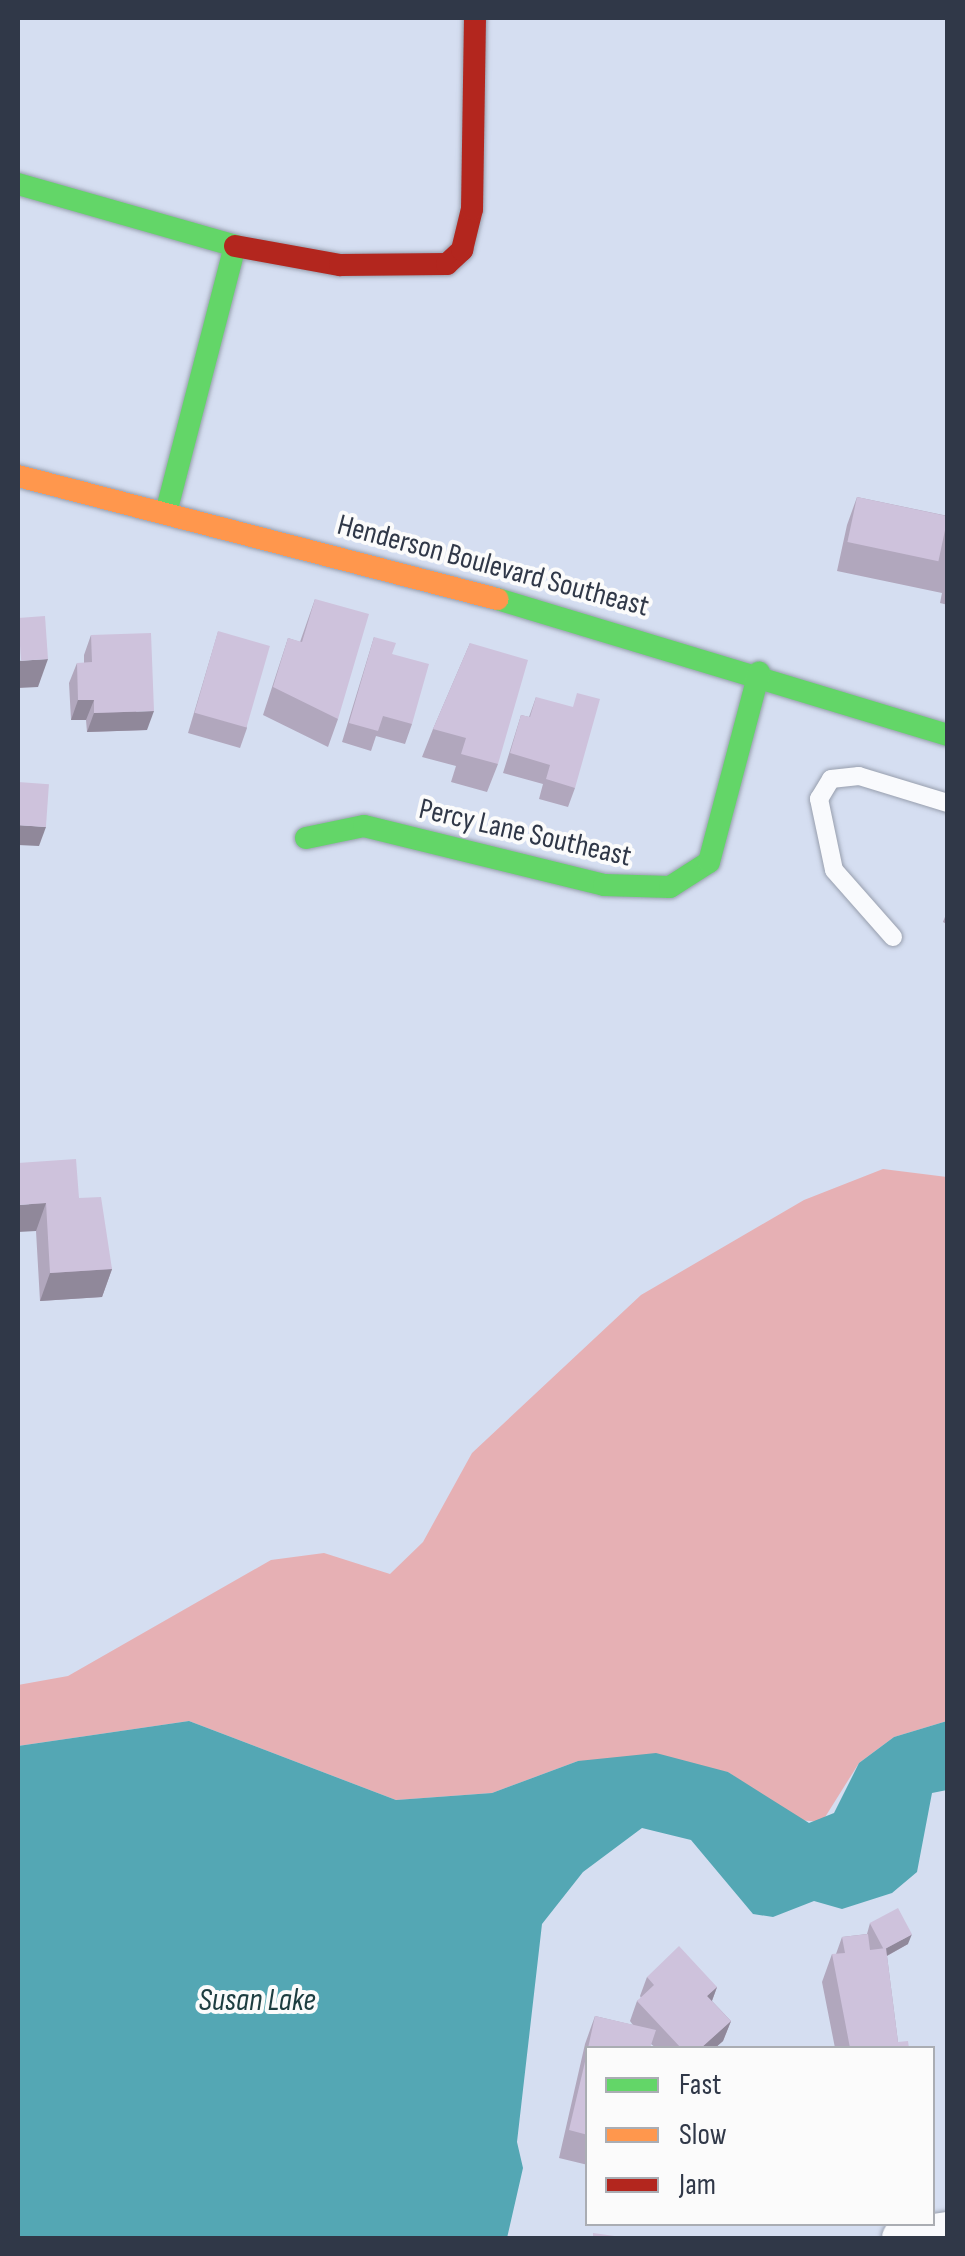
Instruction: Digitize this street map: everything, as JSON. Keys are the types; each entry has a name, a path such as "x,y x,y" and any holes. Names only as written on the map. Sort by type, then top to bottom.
{"street":[{"path":"18,184 235,246 412,270 454,257 472,209 474,18"},
{"path":"167,508 235,246"},
{"name":"Henderson Boulevard Southeast","path":"18,476 167,508 759,673 948,734"},
{"name":"Percy Lane Southeast","path":"306,838 364,826 604,885 670,887 709,862 759,673"},
{"path":"902,2238 948,2231"}],"lane":[{"path":"892,938 834,870 818,799 832,779 859,776 948,803"}],"shaded area":[{"path":"883,1169 947,1177 947,1721 894,1737 859,1763 822,1822 798,1820 728,1772 578,1761 492,1793 396,1800 189,1721 18,1746 18,1685 68,1676 271,1560 324,1553 390,1574 423,1542 472,1453 641,1295 804,1200"}],"water":[{"name":"Susan Lake","path":"189,1721 396,1800 492,1793 578,1761 656,1753 728,1772 809,1823 834,1813 859,1763 894,1737 947,1721 947,1790 932,1793 917,1872 892,1893 842,1909 814,1901 773,1917 753,1914 691,1840 642,1828 583,1872 542,1924 517,2142 523,2168 507,2238 18,2238 18,1746"}],"building":[{"path":"857,497 948,516 938,561 847,542"},
{"path":"315,599 369,614 338,719 273,687 288,638 302,642"},
{"path":"45,616 48,659 21,661 18,618"},
{"path":"218,631 270,646 246,728 195,713"},
{"path":"151,633 154,711 94,713 94,700 78,700 77,663 92,662 91,635"},
{"path":"374,637 396,643 392,654 429,664 412,724 383,716 378,731 349,723"},
{"path":"470,643 528,660 498,764 461,754 466,738 433,729"},
{"path":"577,693 600,699 575,788 546,779 550,765 510,753 521,715 530,717 536,697 573,707"},
{"path":"18,782 49,784 46,827 18,825"},
{"path":"76,1159 79,1198 101,1197 112,1269 50,1273 46,1203 18,1205 18,1163"},
{"path":"898,1908 912,1934 884,1950 870,1923"},
{"path":"868,1934 870,1950 886,1948 898,2042 908,2041 909,2046 850,2046 832,1954 845,1953 842,1937"},
{"path":"679,1946 717,1987 707,1996 731,2021 703,2046 679,2046 637,2001 654,1985 647,1977"},
{"path":"595,2016 656,2030 651,2046 588,2046"},
{"path":"585,2062 585,2134 569,2130"},
{"path":"593,2233 629,2238 593,2238"}],"traffic: fast":[{"path":"18,184 235,246 167,508"},
{"path":"497,599 948,735"},
{"path":"306,838 364,826 604,885 670,887 709,862 759,673"}],"traffic: slow":[{"path":"18,476 497,599"}],"traffic: jam":[{"path":"235,246 340,265 447,264 462,250 472,209 475,18"}]}
